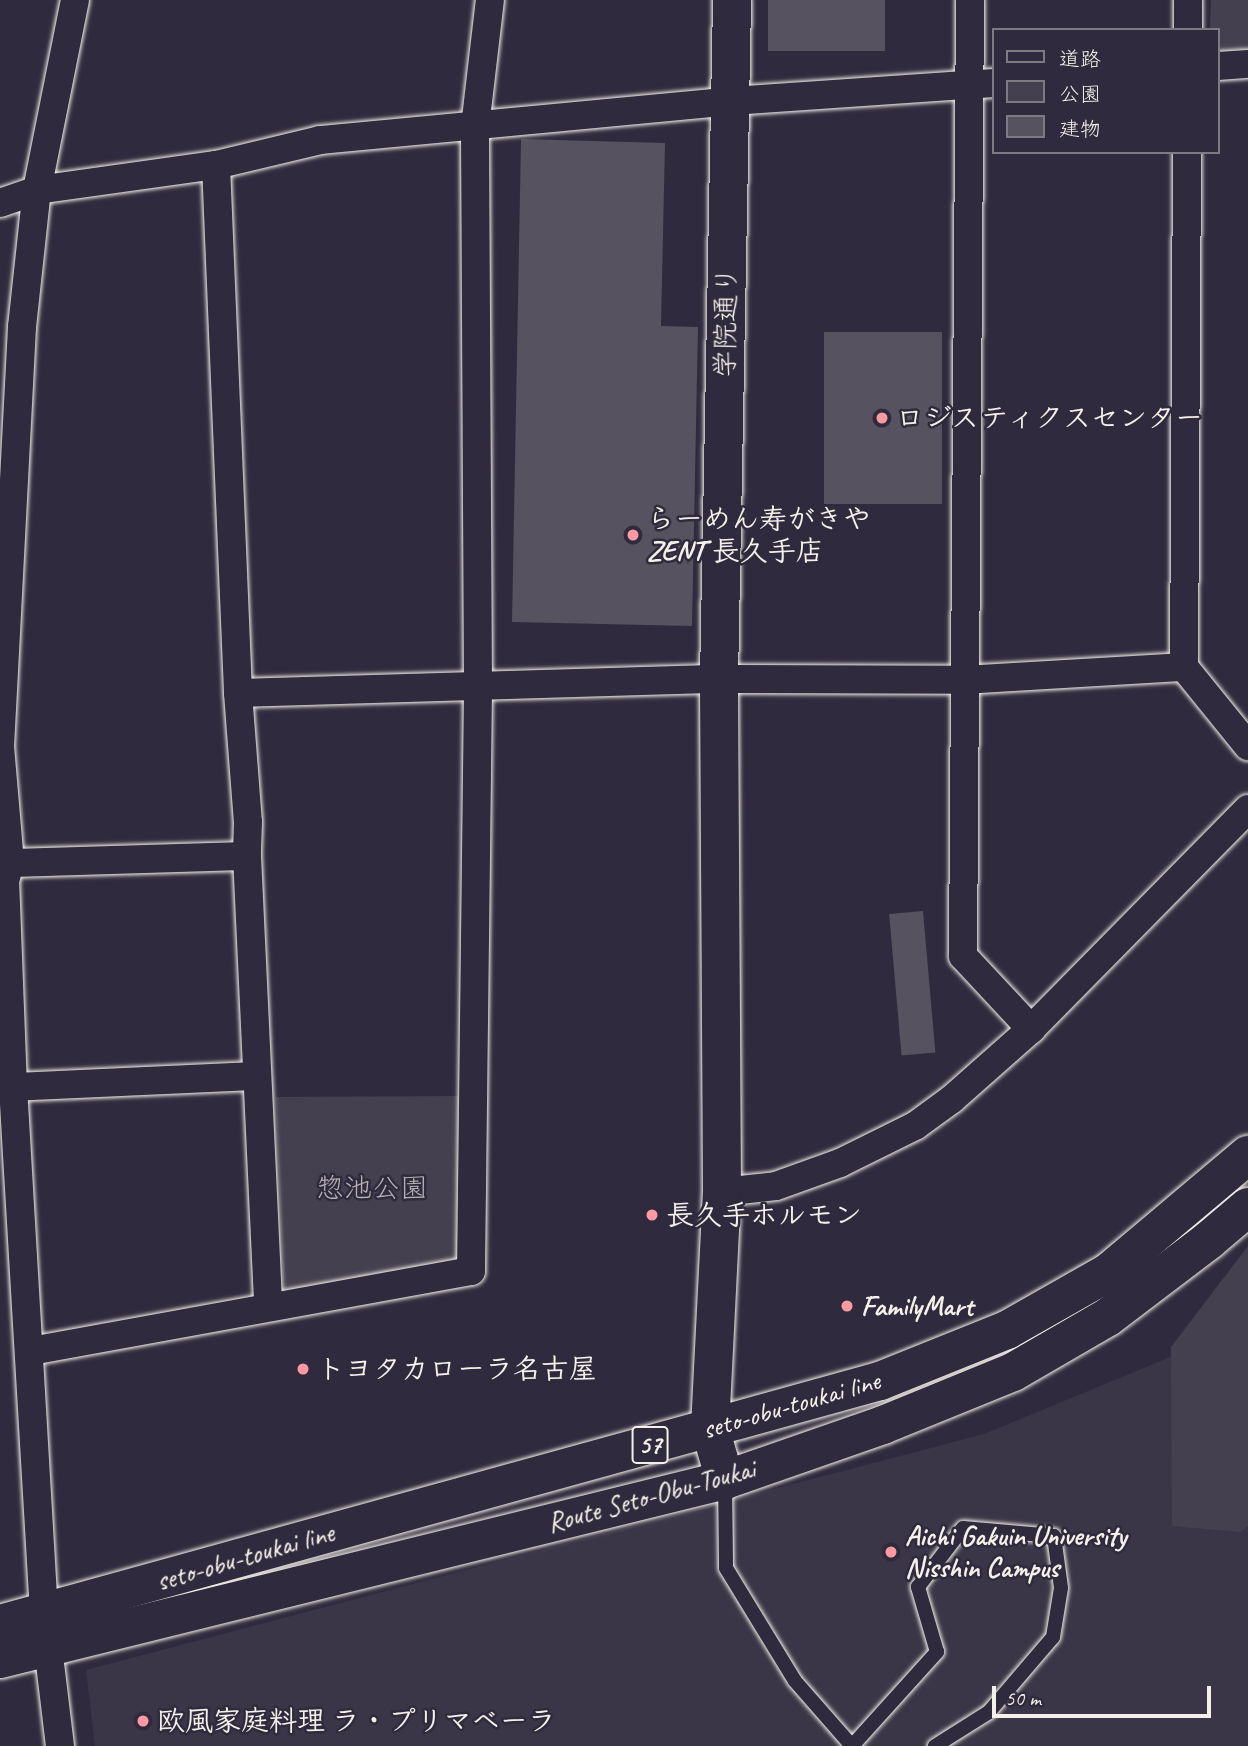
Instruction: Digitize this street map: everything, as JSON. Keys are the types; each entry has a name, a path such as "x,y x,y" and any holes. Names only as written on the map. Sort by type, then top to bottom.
{"main road":[{"name":"学院通り","path":"725,1480 710,1428 722,1192 719,662 732,0"},
{"name":"seto-obu-toukai line","path":"0,1624 46,1630 710,1428 880,1381 1006,1330 1109,1272 1248,1155"},
{"name":"Route Seto-Obu-Toukai","path":"0,1659 46,1630 725,1480 883,1425 1013,1372 1108,1317 1209,1240 1248,1206"}],"street":[{"path":"60,1746 46,1630 13,1087 5,881 10,863 0,747 22,327 37,190 75,0"},
{"path":"31,1351 471,1271 478,687 475,127 489,0"},
{"path":"970,0 982,84 964,680 963,956 1031,1029"},
{"path":"1188,0 1188,28"},
{"path":"1220,66 1248,64"},
{"path":"0,203 37,190 216,165 320,140 731,101 982,84"},
{"path":"1186,154 1184,667 1248,746"},
{"path":"216,165 268,1307"},
{"path":"238,693 478,687 719,662 964,680 1184,667"},
{"path":"722,1192 776,1186 851,1158 915,1126 952,1099 1031,1029 1248,809"},
{"path":"10,863 247,856"},
{"path":"13,1087 257,1076"}],"lane":[{"path":"725,1480 726,1568 795,1681 852,1746 937,1652 918,1587 963,1528 1055,1536 1061,1588 1054,1637 989,1712 935,1746"}],"shaded area":[{"name":"Aichi Gakuin University Nisshin Campus","path":"1248,1325 1248,1746 95,1746 86,1670 984,1434"}],"green space":[{"path":"1211,0 1248,0 1248,56 1228,58 1220,52 1220,28 1210,28"},
{"name":"惣池公園","path":"461,1096 464,1264 284,1296 276,1097"},
{"path":"1248,1246 1248,1526 1240,1532 1172,1526 1171,1347"}],"building":[{"path":"768,0 885,0 885,51 768,51"},
{"path":"521,139 665,143 661,326 698,327 692,626 512,622"},
{"name":"ロジスティクスセンター","path":"824,332 942,332 942,504 824,504"},
{"path":"923,911 935,1052 902,1055 889,914"}],"place":[{"name":"ロジスティクスセンター","path":"882,418"},
{"name":"らーめん寿がきや ZENT 長久手店","path":"633,535"},
{"name":"長久手ホルモン","path":"652,1215"},
{"name":"FamilyMart","path":"847,1306"},
{"name":"トヨタカローラ名古屋","path":"303,1369"},
{"name":"Aichi Gakuin University Nisshin Campus","path":"891,1552"},
{"name":"欧風家庭料理 ラ・プリマベーラ","path":"143,1721"}]}
